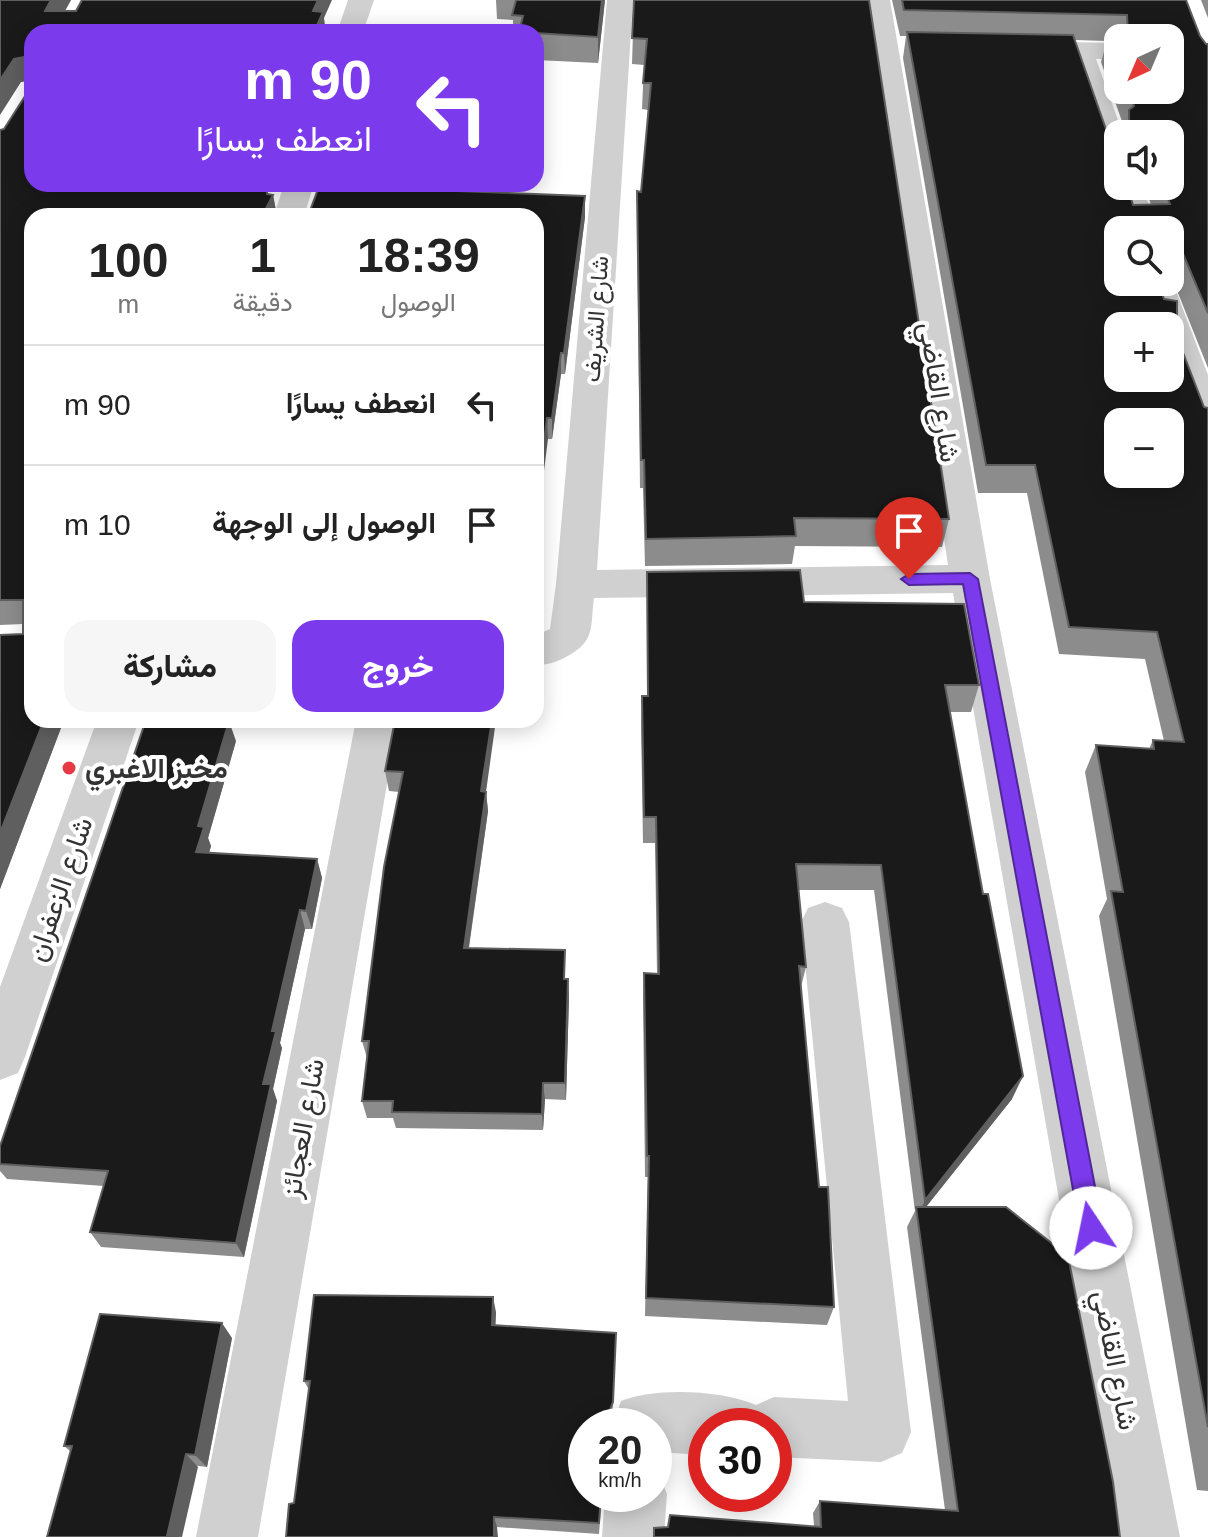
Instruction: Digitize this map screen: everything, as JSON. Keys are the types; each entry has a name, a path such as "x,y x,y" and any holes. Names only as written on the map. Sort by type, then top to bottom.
{"street":[{"path":"353,24 361,0"},
{"name":"شارع الشريف","path":"552,644 576,584 620,0"},
{"name":"شارع القاضي","path":"877,0 899,47 970,579 1149,1537"},
{"path":"990,49 1104,51"},
{"path":"1080,50 1104,120"},
{"path":"1164,296 1208,425"},
{"path":"576,584 970,579"},
{"name":"شارع الزعفران","path":"0,1057 115,728"},
{"name":"شارع العجائز","path":"227,1537 376,728"},
{"path":"792,1428 881,1432 825,922"},
{"path":"633,1537 635,1512"}],"building":[{"path":"0,0 51,0 45,11 76,11 82,0 318,0 313,11 323,12 318,24 24,24 24,57 14,59 0,80"},
{"path":"516,0 602,0 598,37 544,34 544,24 521,24 523,16 512,15"},
{"path":"634,0 869,0 949,519 794,518 796,536 646,539 644,460 641,460 637,191 641,192 651,83 643,83 647,39 632,38"},
{"path":"902,0 1186,0 1200,36 1208,44 1208,313 1184,256 1184,216 1104,216 1104,296 1163,296 1164,299 1177,301 1177,312 1104,312 1104,392 1184,392 1184,355 1204,407 1208,408 1208,1427 1111,891 1123,892 1096,745 1154,749 1153,740 1184,742 1157,632 1069,627 1035,465 986,465 907,32 1073,35 1104,124 1104,200 1131,200 1133,205 1170,204 1168,200 1184,200 1184,120 1129,120 1129,110 1133,104 1184,104 1184,24 1127,24 1127,15 904,10"},
{"path":"24,98 24,192 267,192 273,195 266,208 24,208 24,728 41,728 0,833 0,635 23,634 23,600 0,600 0,130 4,129"},
{"path":"317,192 483,192 585,196 564,353 561,353 552,418 547,418 544,442 544,208 311,208"},
{"path":"800,570 804,602 964,604 979,685 945,685 983,894 988,894 1023,1076 925,1200 881,865 796,864 806,967 799,966 819,1187 828,1187 834,1307 646,1298 649,1156 644,973 659,974 656,817 644,817 642,696 648,696 647,572"},
{"path":"143,728 227,728 198,826 204,827 196,852 317,859 306,911 300,910 272,1031 276,1031 263,1084 271,1084 236,1243 90,1232 108,1171 0,1164 0,1146"},
{"path":"393,728 491,728 481,791 486,792 464,948 565,950 564,979 568,979 565,1083 543,1083 542,1114 392,1112 393,1101 362,1101 369,1041 362,1041 384,867 403,772 385,771"},
{"path":"916,1207 1006,1207 1068,1256 1113,1482 1120,1537 654,1537 654,1528 668,1527 670,1515 821,1527 820,1501 958,1511"},
{"path":"314,1295 493,1297 492,1325 616,1333 611,1408 568,1408 568,1512 600,1512 599,1523 494,1517 494,1537 286,1537 289,1504 294,1503 310,1381 304,1381"},
{"path":"100,1314 222,1323 195,1455 186,1454 167,1536 179,1537 47,1537 72,1446 64,1446"}],"place":[{"name":"مخبز الاغبري","path":"69,768"}],"route":[{"path":"909,579 970,579 1091,1228"}]}
